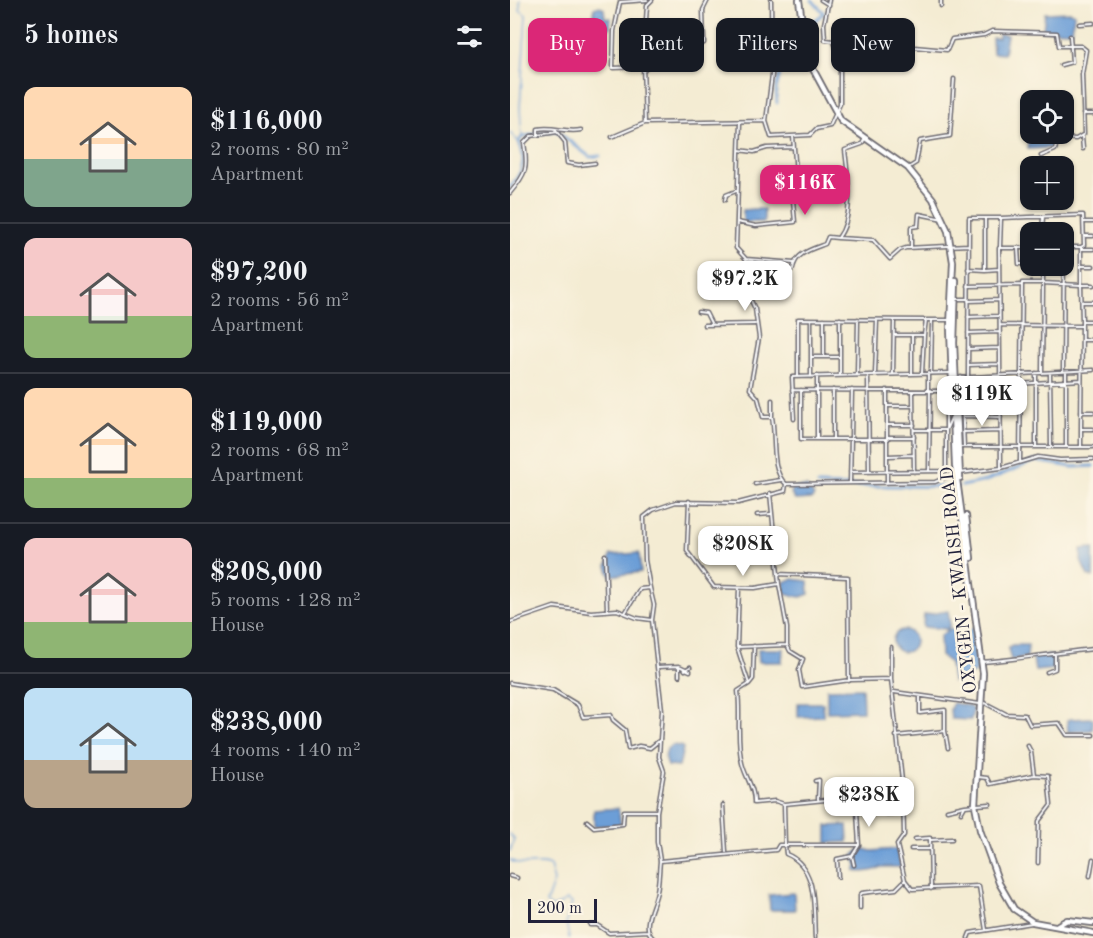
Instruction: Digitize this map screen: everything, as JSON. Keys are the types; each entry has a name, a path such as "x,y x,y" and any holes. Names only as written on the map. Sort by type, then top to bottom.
{"main road":[{"name":"OXYGEN - KWAISH ROAD","path":"801,0 807,58 844,124 909,168 928,192 943,219 952,245"},
{"name":"OXYGEN - KWAISH ROAD","path":"837,112 847,124 909,168 933,196 950,228 954,273 952,413 959,485 983,662"},
{"name":"OXYGEN - KWAISH ROAD","path":"953,299 950,320 961,447 958,473 983,662 984,703 976,805 985,839 1002,883 1015,906 1031,919 1093,932"},
{"name":"OXYGEN - KWAISH ROAD","path":"984,703 976,805 985,845 1007,898 1014,909 1034,922 1059,924"},
{"path":"1059,924 1067,920 1093,923"}],"street":[{"path":"619,68 613,68 619,3 647,0"},
{"path":"647,18 648,5 652,0"},
{"path":"703,18 703,10 708,0"},
{"path":"771,0 772,75 766,121 771,137 810,135 816,129 830,126 840,104 839,72"},
{"path":"821,0 829,5"},
{"path":"829,0 824,24 825,40 831,41"},
{"path":"941,0 941,6"},
{"path":"1079,24 1093,23"},
{"path":"915,47 947,50 952,39 984,35 992,31 1056,33 1059,46 1083,47 1086,50 1082,61 1083,149"},
{"path":"1061,65 1072,62 1070,36"},
{"path":"645,72 645,123"},
{"path":"909,168 918,159 920,141 950,136 954,79"},
{"path":"1083,114 1093,114"},
{"path":"612,137 645,123 766,121"},
{"path":"740,122 736,191 736,248 746,259 747,292 755,309 755,324 759,338 750,388 758,398 763,417 772,417"},
{"path":"538,135 537,130 548,127 566,132 581,130"},
{"path":"510,193 527,165 525,140 538,135 552,132 563,136 567,163 596,163"},
{"path":"737,222 756,226 795,222 791,178 796,174 793,136"},
{"path":"1041,156 1055,150 1058,138 1082,137"},
{"path":"838,238 847,225 848,183 845,150 862,144 865,138"},
{"path":"739,150 754,152 767,148 793,147"},
{"path":"725,200 726,195 736,191"},
{"path":"910,248 911,227 918,226 919,214 943,219"},
{"path":"968,377 969,218 1083,215 1081,447"},
{"path":"1043,217 1043,222"},
{"path":"985,218 985,270"},
{"path":"1001,218 999,248 1001,468"},
{"path":"1084,222 1093,222"},
{"path":"1084,236 1093,236"},
{"path":"746,259 794,263 812,249 825,244 828,237 873,240 890,259 900,250 910,248 969,245"},
{"path":"999,248 1018,248 1020,264"},
{"path":"1074,248 1093,249"},
{"path":"747,278 765,280 772,272 793,269 794,263"},
{"path":"1081,266 1093,266"},
{"path":"968,269 999,269"},
{"path":"1042,373 1043,276"},
{"path":"1063,276 1066,447"},
{"path":"968,286 1022,285 1022,283 1093,285"},
{"path":"1020,462 1022,285"},
{"path":"953,299 1000,300"},
{"path":"1082,303 1093,302"},
{"path":"698,312 706,313 712,325"},
{"path":"968,316 1000,316"},
{"path":"798,377 798,319 950,320"},
{"path":"811,319 811,377"},
{"path":"824,319 824,357"},
{"path":"840,319 840,376"},
{"path":"857,375 858,319"},
{"path":"875,374 877,319"},
{"path":"893,374 894,319"},
{"path":"922,373 926,320"},
{"path":"929,471 932,321"},
{"path":"1082,321 1093,321"},
{"path":"704,325 755,324"},
{"path":"1000,326 1082,326"},
{"path":"968,333 1000,332"},
{"path":"894,335 924,335"},
{"path":"912,335 912,373"},
{"path":"1082,340 1093,340"},
{"path":"968,349 1000,348"},
{"path":"811,357 840,357"},
{"path":"968,365 1000,364"},
{"path":"794,418 792,377 930,373 968,377 1093,370"},
{"path":"1050,373 1051,447"},
{"path":"1036,374 1036,447"},
{"path":"868,375 868,472"},
{"path":"817,376 817,439"},
{"path":"954,376 962,401 961,447 1093,447"},
{"path":"1000,385 1081,380"},
{"path":"792,390 946,391 946,471 850,472"},
{"path":"801,390 801,439 914,437"},
{"path":"833,390 833,438"},
{"path":"850,484 852,390"},
{"path":"887,390 887,484"},
{"path":"913,390 914,472"},
{"path":"772,400 777,465 781,480 786,484 935,482 958,473 1001,468 1038,457 1060,460 1093,459"},
{"path":"962,401 1001,401"},
{"path":"887,406 914,406"},
{"path":"1081,412 1093,412"},
{"path":"946,430 952,413"},
{"path":"963,416 1001,417"},
{"path":"888,425 914,425"},
{"path":"1081,429 1093,429"},
{"path":"914,430 946,430"},
{"path":"963,432 1001,431"},
{"path":"888,456 914,456"},
{"path":"755,484 781,480"},
{"path":"653,938 648,932 660,861 657,842 657,812 664,771 659,757 662,711 652,620 654,605 644,554 644,518 666,505 689,501 738,503 785,491 786,484"},
{"path":"770,493 779,584 787,628 787,645 790,651 802,659 799,670 802,687 849,681 891,680"},
{"path":"689,501 687,551 714,587 739,588 779,584"},
{"path":"757,515 771,514"},
{"path":"606,555 607,610"},
{"path":"778,574 848,577 849,681"},
{"path":"625,613 640,589 650,588"},
{"path":"739,588 737,647 749,684"},
{"path":"511,622 554,608 591,612 607,610 652,620"},
{"path":"737,647 787,645"},
{"path":"754,646 753,679 738,691 742,764 754,791 755,803 772,801 784,804 846,798 849,809 857,811 858,845 852,856 854,865"},
{"path":"891,647 891,680 904,835 897,845 903,860 905,880 912,889 979,886 986,930"},
{"path":"983,662 1026,660 1036,655 1054,652 1093,649"},
{"path":"1047,672 1055,669 1054,652"},
{"path":"657,667 679,666 690,671"},
{"path":"679,666 679,676"},
{"path":"685,670 690,667"},
{"path":"510,683 553,690 578,705 583,717 611,715 613,720 625,730 628,749 639,746 650,748 660,740"},
{"path":"892,692 984,703 1006,714 1025,715 1030,725 1058,722 1067,735 1093,735"},
{"path":"920,697 920,713 945,710"},
{"path":"945,699 945,731 948,748"},
{"path":"896,736 945,731"},
{"path":"1028,747 1031,752 1034,775"},
{"path":"978,777 987,778 990,784 1034,775 1048,776 1050,808 1039,821 1038,864"},
{"path":"815,781 819,780 818,799"},
{"path":"784,804 786,854 804,867 812,885 815,938"},
{"path":"947,810 990,804"},
{"path":"723,805 726,853"},
{"path":"961,813 965,806"},
{"path":"587,821 594,827 618,826 623,824 624,811 657,812"},
{"path":"886,813 903,813"},
{"path":"915,839 952,839"},
{"path":"930,840 932,889"},
{"path":"660,861 776,850 779,845 858,845"},
{"path":"911,849 930,849"},
{"path":"838,877 837,859 852,856"},
{"path":"1090,876 1093,859"},
{"path":"510,876 517,878"},
{"path":"860,908 862,893 896,889 905,880"},
{"path":"968,938 970,933 1019,927 1034,922"},
{"path":"590,925 599,926 607,932 648,932"},
{"path":"607,932 607,938"}],"water":[{"path":"600,6 604,9 605,18 594,18 594,8"},
{"path":"1071,12 1074,14 1072,31 1043,30 1045,13"},
{"path":"607,18 611,18 610,28 607,28"},
{"path":"999,34 1007,35 1004,54 993,53 992,38 999,38"},
{"path":"1028,144 1052,144 1052,148 1028,149"},
{"path":"764,209 764,222 743,222 743,210"},
{"path":"793,487 807,487 814,496 812,499 795,500 791,494"},
{"path":"1093,548 1093,577 1088,576 1081,561 1081,549"},
{"path":"639,553 641,572 610,576 607,566 611,555"},
{"path":"792,579 808,581 809,594 801,597 788,595 784,591 784,582"},
{"path":"948,611 950,625 947,629 923,627 924,615"},
{"path":"976,628 978,641 974,642 978,671 952,682 950,663 941,656 940,636 949,629"},
{"path":"904,630 912,633 915,641 912,649 904,652 896,649 893,641 896,633"},
{"path":"1012,645 1028,645 1027,657 1011,660 1008,648"},
{"path":"758,649 783,649 782,662 759,662"},
{"path":"1044,655 1054,656 1054,669 1035,671 1033,658"},
{"path":"862,688 863,711 827,712 827,689"},
{"path":"798,703 823,703 823,716 798,717"},
{"path":"953,703 969,706 973,710 971,720 951,719 950,709"},
{"path":"1093,718 1092,730 1068,732 1067,721 1070,719"},
{"path":"672,745 683,748 679,767 668,766 665,757 667,749"},
{"path":"618,808 621,825 594,826 594,810"},
{"path":"847,825 848,842 827,843 827,826"},
{"path":"861,848 871,851 896,849 901,867 855,871 857,865 853,856"},
{"path":"794,893 795,910 770,910 769,895"}],"waterway":[{"path":"520,0 520,10 526,15 520,108 522,137"},
{"path":"812,0 824,13 818,18"},
{"path":"777,103 776,89 780,72"},
{"path":"510,187 518,177 522,166 523,155 519,142 522,137 555,130 590,157 600,156"},
{"path":"510,133 519,142"},
{"path":"962,486 986,481 1035,461 1073,467 1093,466"},
{"path":"818,485 957,487"},
{"path":"510,834 514,839 510,851"},
{"path":"510,860 520,864 550,866 554,881 546,903 553,908 567,900 572,903 566,922 569,938"}]}
